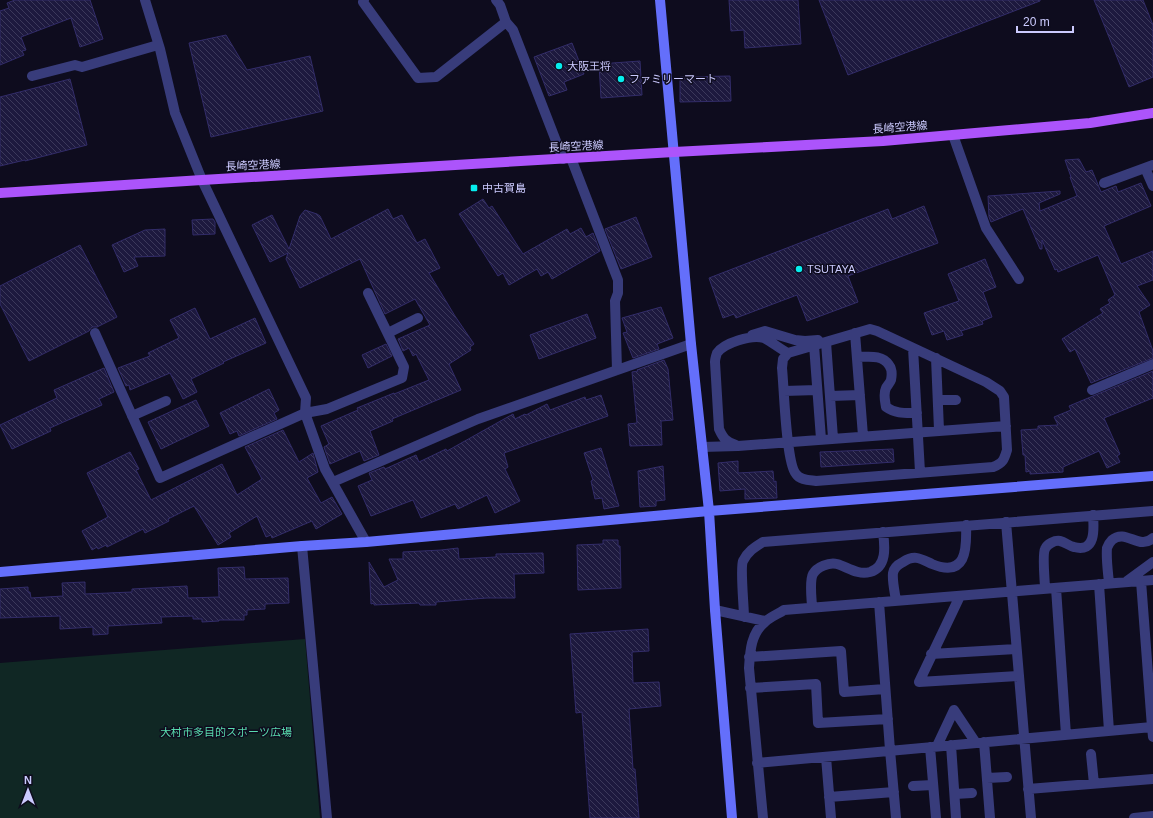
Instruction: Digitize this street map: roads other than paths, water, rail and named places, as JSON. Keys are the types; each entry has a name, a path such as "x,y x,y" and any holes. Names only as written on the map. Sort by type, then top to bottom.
{"main road":[{"name":"長崎空港線","path":"0,193 567,158 883,141 1090,123 1153,113"}],"street":[{"path":"145,0 175,113 202,180 306,398 305,412 325,469 366,542"},
{"path":"364,0 363,2 418,78 436,77 506,22"},
{"path":"496,0 500,5 506,22 513,30 618,280 618,292 615,300 616,370"},
{"path":"660,0 691,344 709,511 715,610 732,818"},
{"path":"32,76 75,64 82,67 158,45"},
{"path":"953,135 986,228 1018,279"},
{"path":"1104,183 1149,166 1153,186"},
{"path":"95,333 160,478 305,412 327,409 402,378 404,367 368,292"},
{"path":"388,333 418,318"},
{"path":"870,329 877,331 986,382 1000,391 1004,397 1007,450 1005,457 1000,464 993,467 816,481 803,479 796,475 792,468 788,441 782,368 783,359 788,353 856,333 870,329"},
{"path":"738,446 728,442 722,436 719,429 715,362 718,352 723,348 765,331 795,340 805,341 838,338"},
{"path":"856,333 862,436"},
{"path":"746,338 763,338 788,353"},
{"path":"826,342 833,438"},
{"path":"333,482 478,419 691,344"},
{"path":"814,345 821,439"},
{"path":"913,348 920,472"},
{"path":"857,357 877,357 887,362 891,368 891,375 885,392 884,399 886,407 892,411 917,413"},
{"path":"936,358 939,430"},
{"path":"1092,390 1153,364"},
{"path":"784,391 817,390"},
{"path":"830,396 860,395"},
{"path":"938,400 956,400"},
{"path":"132,416 166,401"},
{"path":"702,447 738,446 788,441 1006,426"},
{"path":"0,572 302,546 366,542 709,511 1153,476"},
{"path":"744,617 742,563 752,548 763,542 1153,511"},
{"path":"1066,735 1050,588 1044,557 1045,549 1055,541 1060,541 1078,548 1088,546 1092,542 1094,531 1093,515"},
{"path":"1006,522 1031,818"},
{"path":"896,601 893,573 895,568 905,561 915,558 920,558 942,567 958,565 962,561 966,551 966,525"},
{"path":"812,608 811,579 813,573 826,564 838,564 859,573 875,571 880,567 883,557 883,532"},
{"path":"1109,731 1104,583 1107,547 1111,540 1119,536 1124,536 1141,543 1147,542 1153,538"},
{"path":"302,546 327,818"},
{"path":"1127,581 1153,562"},
{"path":"757,763 1109,731 1153,732 1151,682 1141,580"},
{"path":"763,818 748,668 750,649 755,633 765,621 784,610 1153,580"},
{"path":"960,596 931,654 919,682 1018,676"},
{"path":"879,602 896,818"},
{"path":"715,610 765,621"},
{"path":"931,654 1016,650"},
{"path":"749,657 841,651 844,692 886,689"},
{"path":"750,688 816,684 818,723 888,719"},
{"path":"936,818 933,785 933,747 954,710 980,742 987,778 990,818"},
{"path":"951,745 956,818"},
{"path":"1091,754 1094,784"},
{"path":"826,757 831,818"},
{"path":"987,778 1007,777"},
{"path":"1028,789 1153,779"},
{"path":"913,786 933,785"},
{"path":"829,797 894,792"},
{"path":"955,794 972,793"},
{"path":"1134,818 1153,816"}],"place":[{"name":"大阪王将","path":"559,66"},
{"name":"ファミリーマート","path":"621,79"},
{"name":"中古賀島","path":"474,188"},
{"name":"TSUTAYA","path":"799,269"}],"park label":[{"name":"大村市多目的スポーツ広場","path":"226,732"}]}
